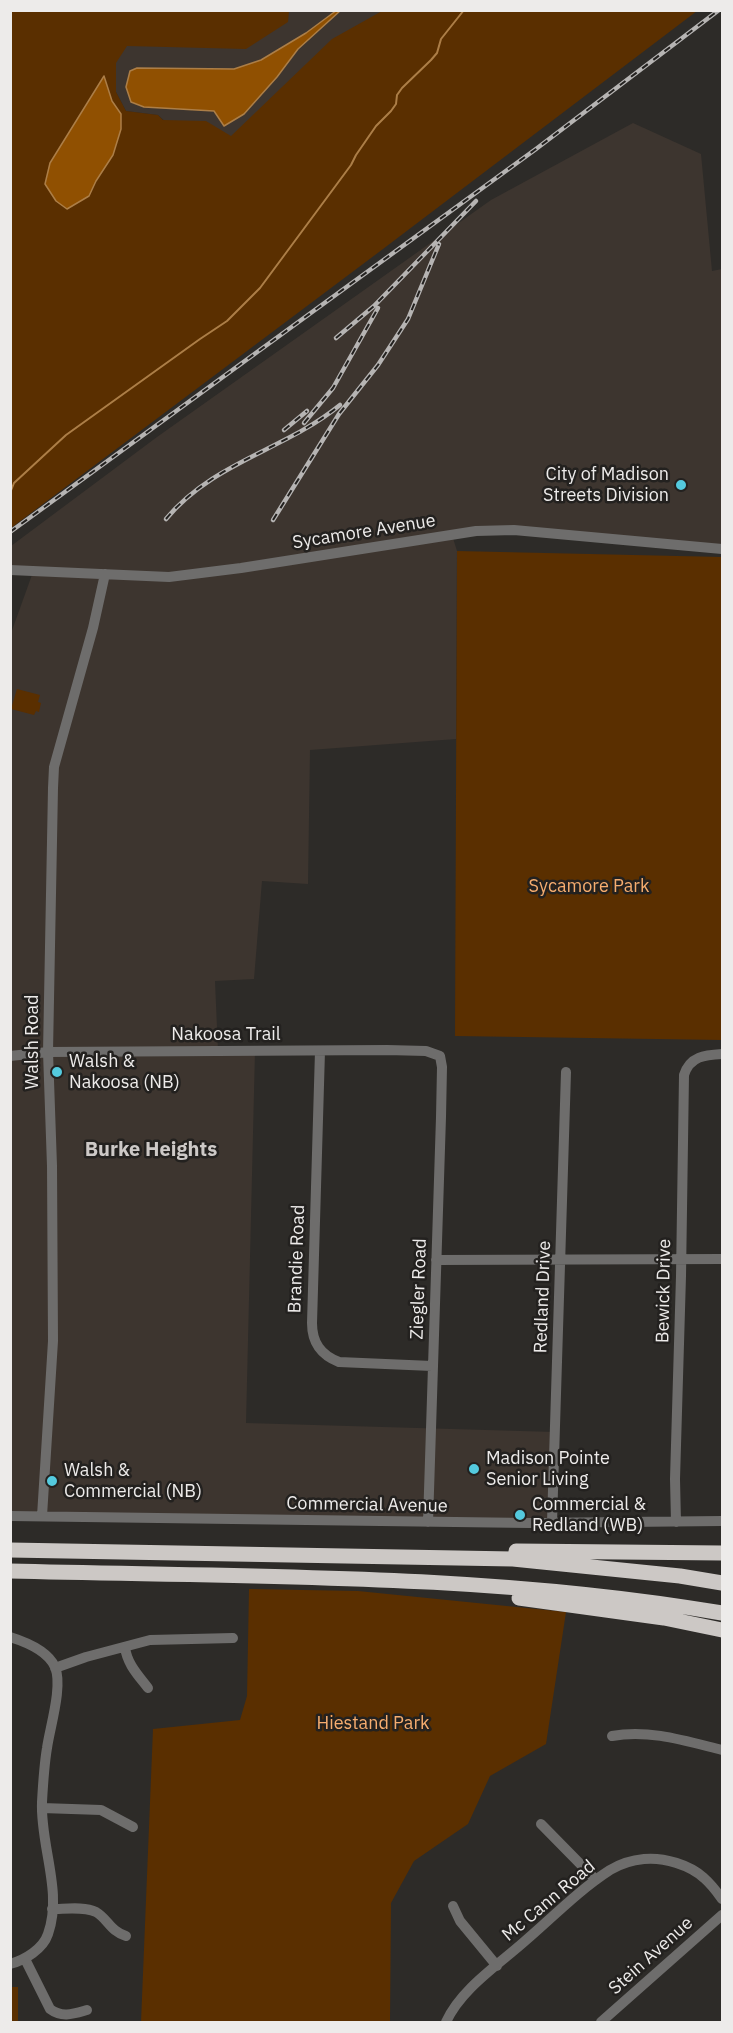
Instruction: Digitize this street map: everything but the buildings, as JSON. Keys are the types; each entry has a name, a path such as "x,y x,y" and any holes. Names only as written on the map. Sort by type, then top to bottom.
{"highway":[{"path":"10,1548 524,1560 680,1576 723,1583"},
{"path":"381,1556 501,1551 723,1552"},
{"path":"10,1571 355,1580 556,1591 723,1613"},
{"path":"10,1577 62,1573"},
{"path":"355,1580 536,1600 664,1618 723,1630"}],"street":[{"name":"Sycamore Avenue","path":"13,570 169,577 476,531 514,530 723,549"},
{"name":"Walsh Road","path":"42,1516 53,1341 52,1166 48,1052 54,767 90,639 105,574"},
{"name":"Nakoosa Trail","path":"10,1056 48,1052 320,1051 426,1051 440,1056"},
{"name":"Brandie Road","path":"320,1051 313,1337 325,1356 339,1362 432,1366"},
{"name":"Bewick Drive","path":"676,1522 684,1075 689,1063 707,1055 723,1054"},
{"name":"Ziegler Road","path":"428,1522 442,1066 440,1056"},
{"name":"Redland Drive","path":"552,1522 566,1072"},
{"path":"436,1260 723,1259"},
{"name":"Commercial Avenue","path":"10,1516 428,1522 723,1521"},
{"path":"10,1637 44,1653 55,1668 57,1677 42,1808 52,1909 47,1936 39,1947 25,1959 10,1964"},
{"path":"55,1668 86,1657 161,1639 232,1638"},
{"path":"125,1647 129,1663 148,1688"},
{"path":"612,1736 629,1733 648,1734 723,1750"},
{"path":"42,1808 100,1810 133,1827"},
{"path":"541,1824 596,1880"},
{"name":"Mc Cann Road","path":"446,2022 455,2004 596,1880 612,1869 632,1861 665,1860 703,1876 723,1899"},
{"path":"453,1906 460,1921 497,1966"},
{"path":"52,1909 96,1912 117,1933 126,1936"},
{"name":"Stein Avenue","path":"601,2022 723,1915"},
{"path":"25,1959 50,2009 66,2015 87,2010"}],"shaded area":[{"path":"337,10 340,11 298,49 244,114 224,126 214,111 144,107 131,102 126,87 130,71 137,68 234,69 261,60 306,33"},
{"path":"116,11 382,11 225,175 158,115 126,111 116,92"},
{"path":"104,76 112,101 121,114 121,129 113,155 89,196 67,209 56,201 45,184 50,163"},
{"path":"633,123 701,154 712,271 722,269 722,549 514,530 452,535 457,551 456,739 310,750 308,884 262,881 254,979 215,981 218,1051 255,1051 246,1423 555,1432 552,1522 11,1516 10,636 33,572 11,570 11,546 157,437 491,200"}],"green space":[{"path":"11,11 289,11 288,22 246,49 127,46 116,63 116,92 126,111 158,115 163,120 206,121 231,136 332,39 382,11 697,11 11,528"},
{"name":"Sycamore Park","path":"457,551 722,557 722,1040 455,1036"},
{"path":"17,689 40,695 39,712 36,711 34,715 11,709"},
{"name":"Hiestand Park","path":"249,1589 358,1591 566,1612 546,1744 490,1776 468,1824 414,1861 391,1903 390,2022 141,2022 153,1729 240,1720 247,1696"},
{"path":"10,1987 18,1987 18,2022 11,2022"}],"waterway":[{"path":"10,493 14,483 66,435 227,321 260,288 351,165 376,126 396,104 397,95 402,88 437,53 441,39 464,10"}],"railway":[{"path":"10,532 536,149 719,10"},
{"path":"336,338 374,306 476,201"},
{"path":"273,520 339,414 378,365 408,319 439,244"},
{"path":"304,423 333,388 378,308"},
{"path":"166,519 205,483 296,434 340,405"},
{"path":"284,430 307,411"}],"place":[{"name":"City of Madison Streets Division","path":"681,485"},
{"name":"Walsh & Nakoosa (NB)","path":"57,1072"},
{"name":"Madison Pointe Senior Living","path":"474,1469"},
{"name":"Walsh & Commercial (NB)","path":"52,1481"},
{"name":"Commercial & Redland (WB)","path":"520,1515"}],"district":[{"name":"Burke Heights","path":"151,1150"}]}
